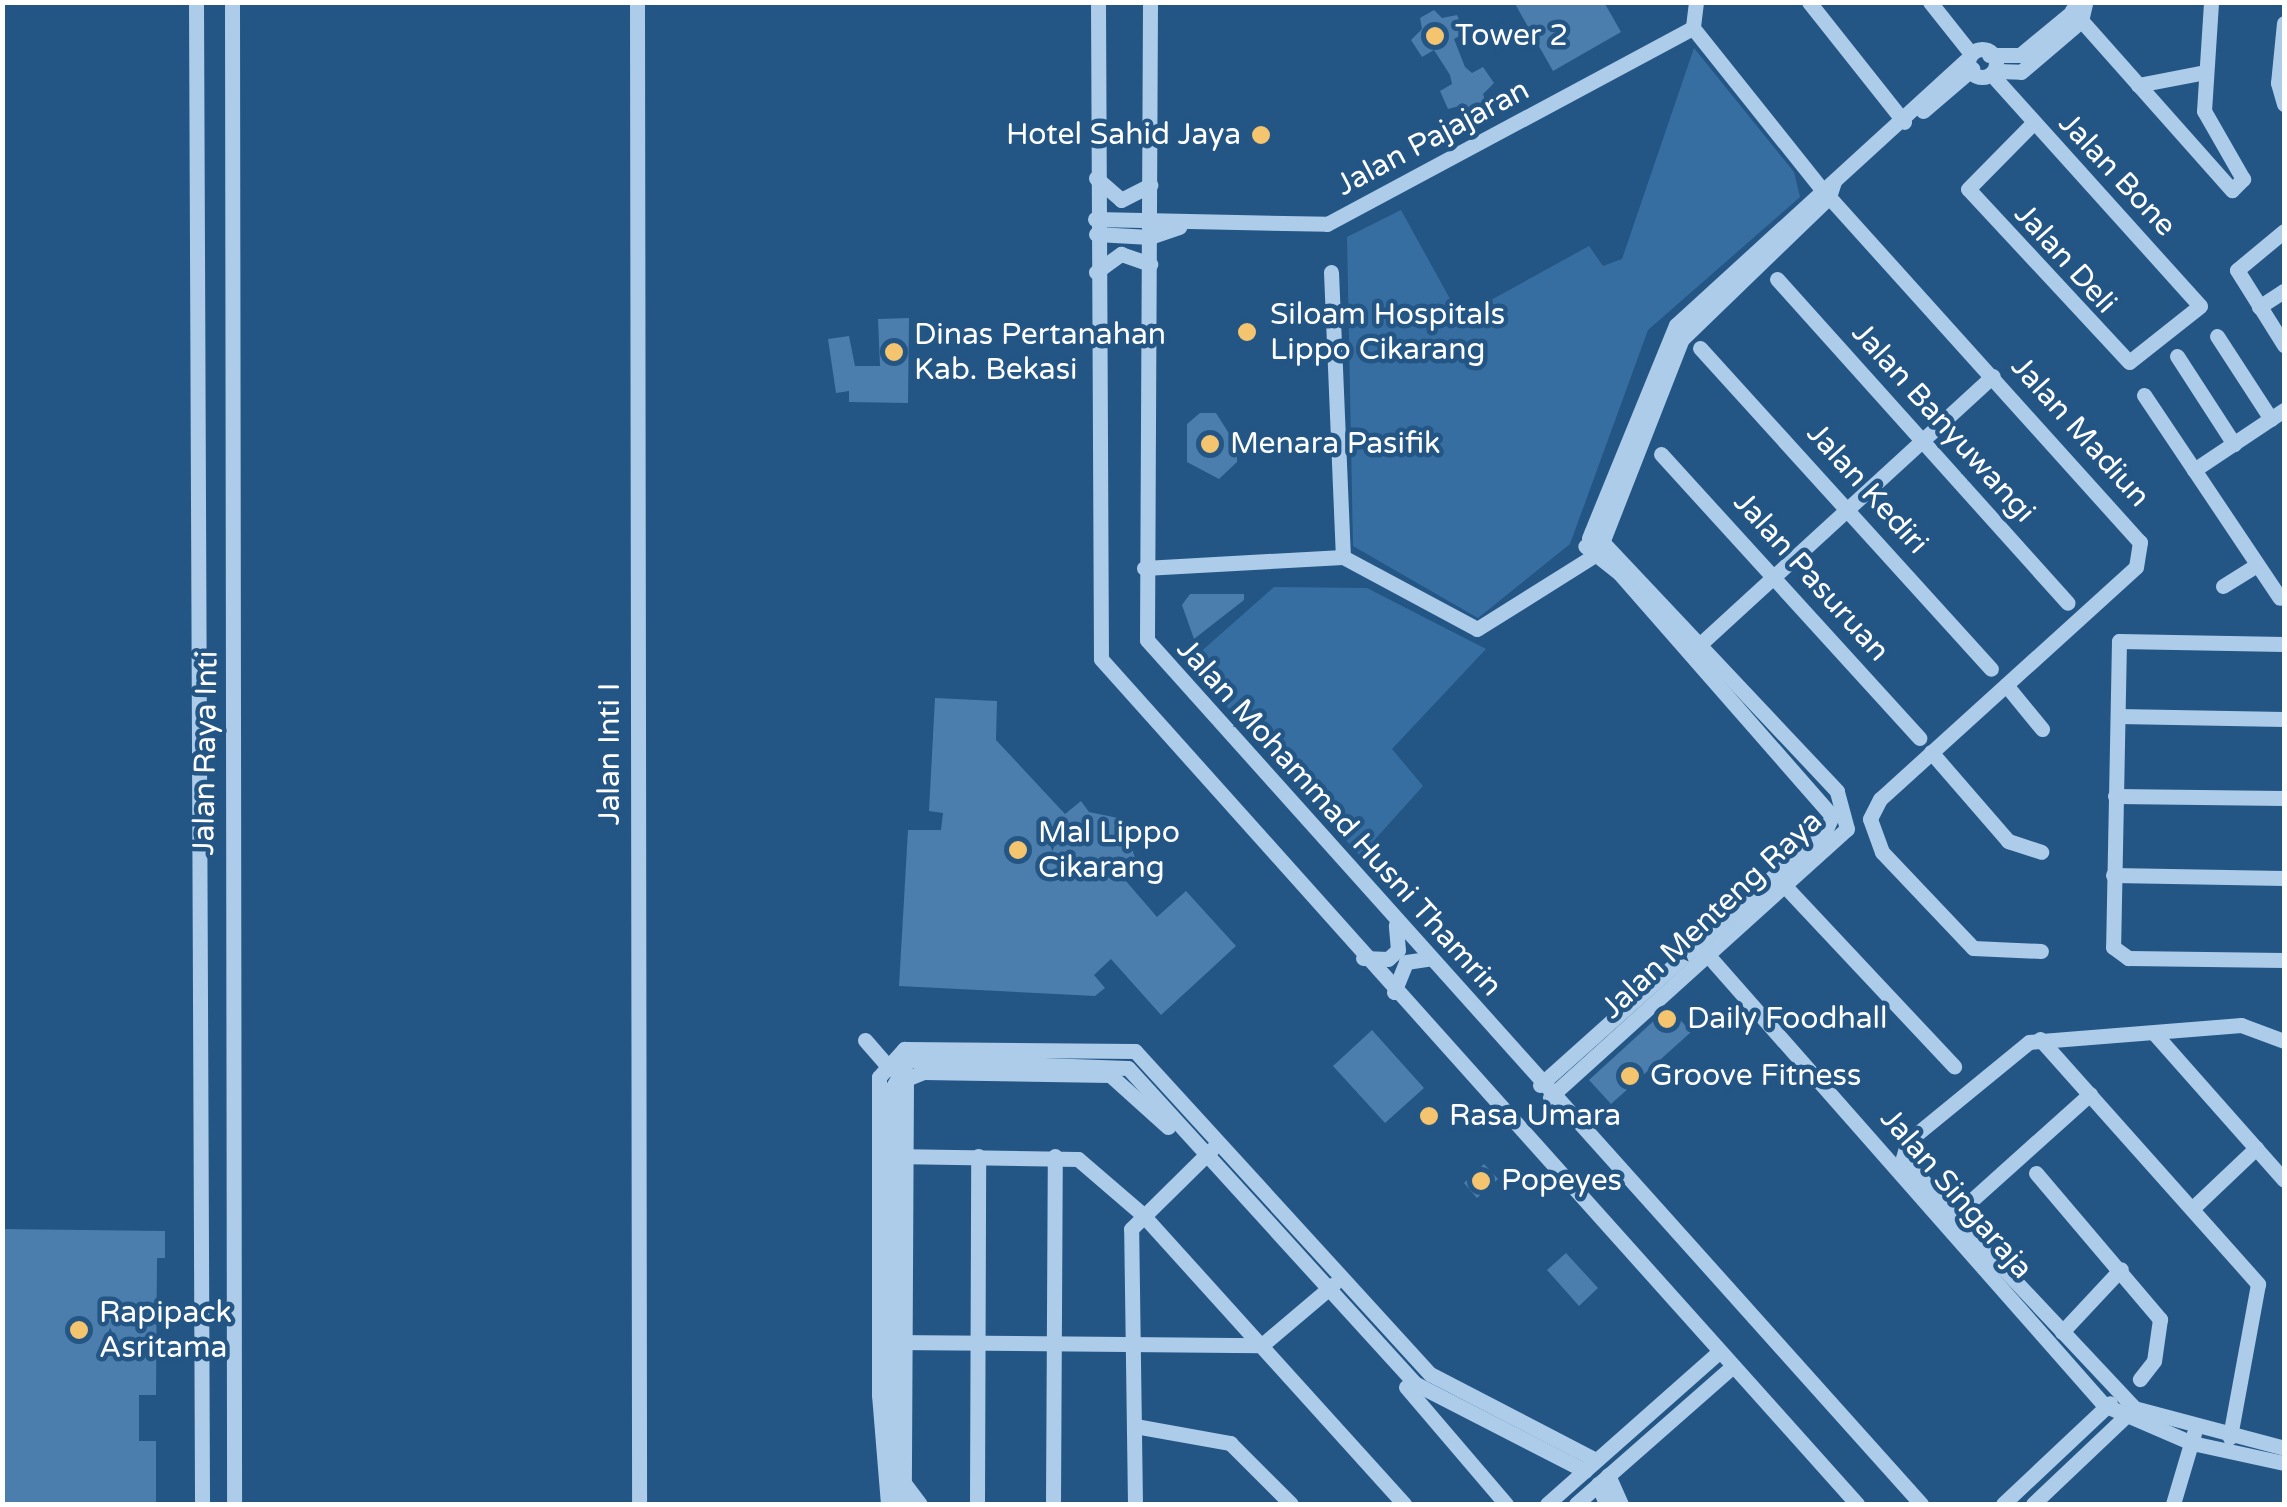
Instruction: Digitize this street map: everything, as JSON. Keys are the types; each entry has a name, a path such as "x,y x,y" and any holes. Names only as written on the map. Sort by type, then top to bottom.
{"street":[{"name":"Jalan Raya Inti","path":"196,2 202,1504"},
{"name":"Jalan Raya Inti","path":"232,2 234,1504"},
{"name":"Jalan Inti I","path":"637,2 639,1504"},
{"path":"1098,2 1096,272 1101,659 1363,958 1857,1504"},
{"name":"Jalan Mohammad Husni Thamrin","path":"1150,2 1144,628 1156,657 1920,1504"},
{"path":"1693,28 1696,2"},
{"path":"1809,2 1900,124"},
{"path":"1930,2 1969,60 1995,74 2021,72 2081,9"},
{"path":"2081,9 2138,85 2224,186 2236,189 2242,176 2204,116 2211,2"},
{"path":"1144,568 1343,557 1476,629 1592,547 1668,335 1969,60 2020,55 2081,9"},
{"path":"2284,23 2278,84 2284,104"},
{"name":"Jalan Madiun","path":"1693,28 1828,189 2136,534 2142,554 1880,799 1869,826 1882,852 1973,948 2041,950"},
{"name":"Jalan Pajajaran","path":"1096,226 1150,237 1179,227 1344,218 1693,28"},
{"path":"1990,55 1995,74"},
{"path":"2138,85 2206,72"},
{"name":"Jalan Bone","path":"1995,74 2033,123 2200,309"},
{"name":"Jalan Deli","path":"2033,123 1970,182 1984,210 2122,362 2200,309"},
{"path":"1096,178 1121,200 1150,184"},
{"name":"Jalan Pajajaran","path":"1096,226 1150,218 1179,227"},
{"path":"2284,231 2238,266 2284,345"},
{"path":"1096,272 1120,254 1150,264"},
{"path":"1331,272 1343,557"},
{"name":"Jalan Banyuwangi","path":"1778,279 2068,603"},
{"path":"2259,307 2284,291"},
{"path":"2194,470 2278,415 2217,336"},
{"name":"Jalan Kediri","path":"1700,348 1991,668"},
{"path":"2177,356 2234,444"},
{"path":"1696,648 1993,376"},
{"path":"2144,396 2280,598"},
{"name":"Jalan Pasuruan","path":"1660,454 1775,575 1919,738"},
{"name":"Jalan Menteng Raya","path":"1545,1091 1781,882 1837,842 1848,812 1696,648 1592,547"},
{"path":"2223,586 2257,565"},
{"path":"2284,644 2123,638 2112,947 2121,957 2284,960"},
{"path":"2006,685 2042,728"},
{"path":"2118,716 2284,719"},
{"path":"1932,752 2008,841 2041,852"},
{"path":"2116,796 2284,798"},
{"path":"2113,875 2284,878"},
{"path":"1781,882 1954,1066"},
{"path":"1363,958 1388,959 1401,937 1396,925"},
{"name":"Jalan Singaraja","path":"1704,950 2104,1405 2127,1408 2194,1436"},
{"path":"1394,992 1398,970 1428,959"},
{"path":"2033,1504 2127,1408 1903,1158 1908,1141 2012,1052 2040,1039 2241,1025 2284,1041"},
{"path":"2154,1033 2284,1180"},
{"path":"2040,1039 2196,1205 2258,1284 2230,1437"},
{"path":"865,1040 895,1072 904,1482 920,1504"},
{"path":"888,1504 886,1260 895,1072 908,1060 1116,1064 1342,1277 1430,1374 1590,1466"},
{"path":"1954,1216 2090,1094"},
{"path":"2196,1205 2256,1148"},
{"path":"1136,1504 1132,1229 1142,1214 1208,1153"},
{"path":"1208,1153 1324,1292 1417,1391 1506,1504"},
{"path":"897,1156 1078,1159 1142,1214 1404,1504"},
{"path":"897,1156 886,1260 898,1343 887,1435 902,1504"},
{"path":"977,1504 978,1156"},
{"path":"1053,1504 1055,1156"},
{"path":"2036,1173 2121,1269 2162,1326 2154,1361 2140,1379"},
{"path":"2062,1332 2121,1269"},
{"path":"898,1343 1262,1345 1342,1277"},
{"path":"1547,1504 1719,1352"},
{"path":"1576,1504 1732,1367"},
{"path":"1417,1391 1590,1466"},
{"path":"2004,1504 2104,1405"},
{"path":"1640,1423 1651,1437"},
{"path":"1135,1426 1230,1443 1291,1504"},
{"path":"2194,1436 2230,1437 2284,1448"},
{"path":"2194,1436 2284,1463"},
{"path":"2173,1504 2194,1436"},
{"path":"1603,1480 1606,1504"},
{"path":"1603,1480 1621,1504"}],"shaded area":[{"path":"1694,48 1794,172 1800,197 1648,330 1570,544 1478,618 1353,546 1347,237 1401,210 1460,317 1589,246 1603,266 1622,259"},
{"path":"1274,587 1367,588 1486,649 1392,749 1423,786 1360,856 1188,663"}],"building":[{"path":"1514,2 1604,2 1621,32 1553,71"},
{"path":"1434,10 1442,18 1457,15 1465,33 1454,39 1465,67 1472,73 1483,67 1494,83 1483,94 1488,109 1474,117 1463,105 1448,109 1440,91 1452,84 1450,75 1434,50 1422,57 1411,40 1422,29 1420,18"},
{"name":"Dinas Pertanahan Kab. Bekasi","path":"909,318 908,403 849,402 849,391 836,393 828,339 849,336 855,366 880,366 878,319"},
{"name":"Menara Pasifik","path":"1200,413 1216,413 1237,446 1237,462 1219,479 1187,462 1187,424"},
{"path":"1190,594 1244,594 1244,600 1194,639 1182,605"},
{"name":"Mal Lippo Cikarang","path":"935,698 997,701 996,740 1065,814 1081,801 1089,812 1123,819 1138,868 1125,880 1157,917 1186,891 1236,946 1161,1015 1111,959 1094,975 1105,988 1095,996 899,986 908,830 941,830 943,813 929,811"},
{"path":"1669,1007 1691,1032 1611,1104 1589,1080"},
{"path":"1372,1030 1424,1088 1385,1123 1333,1066"},
{"name":"Popeyes","path":"1484,1164 1498,1179 1477,1198 1464,1183"},
{"name":"Rapipack Asritama","path":"2,1229 165,1231 165,1258 157,1258 156,1395 139,1395 139,1441 156,1441 156,1504 2,1504"},
{"path":"1566,1253 1598,1288 1579,1306 1547,1270"}],"place":[{"name":"Tower 2","path":"1435,36"},
{"name":"Hotel Sahid Jaya","path":"1261,135"},
{"name":"Siloam Hospitals Lippo Cikarang","path":"1247,332"},
{"name":"Dinas Pertanahan Kab. Bekasi","path":"894,352"},
{"name":"Menara Pasifik","path":"1210,444"},
{"name":"Mal Lippo Cikarang","path":"1018,850"},
{"name":"Daily Foodhall","path":"1667,1019"},
{"name":"Groove Fitness","path":"1630,1076"},
{"name":"Rasa Umara","path":"1429,1116"},
{"name":"Popeyes","path":"1481,1181"},
{"name":"Rapipack Asritama","path":"79,1330"}]}
